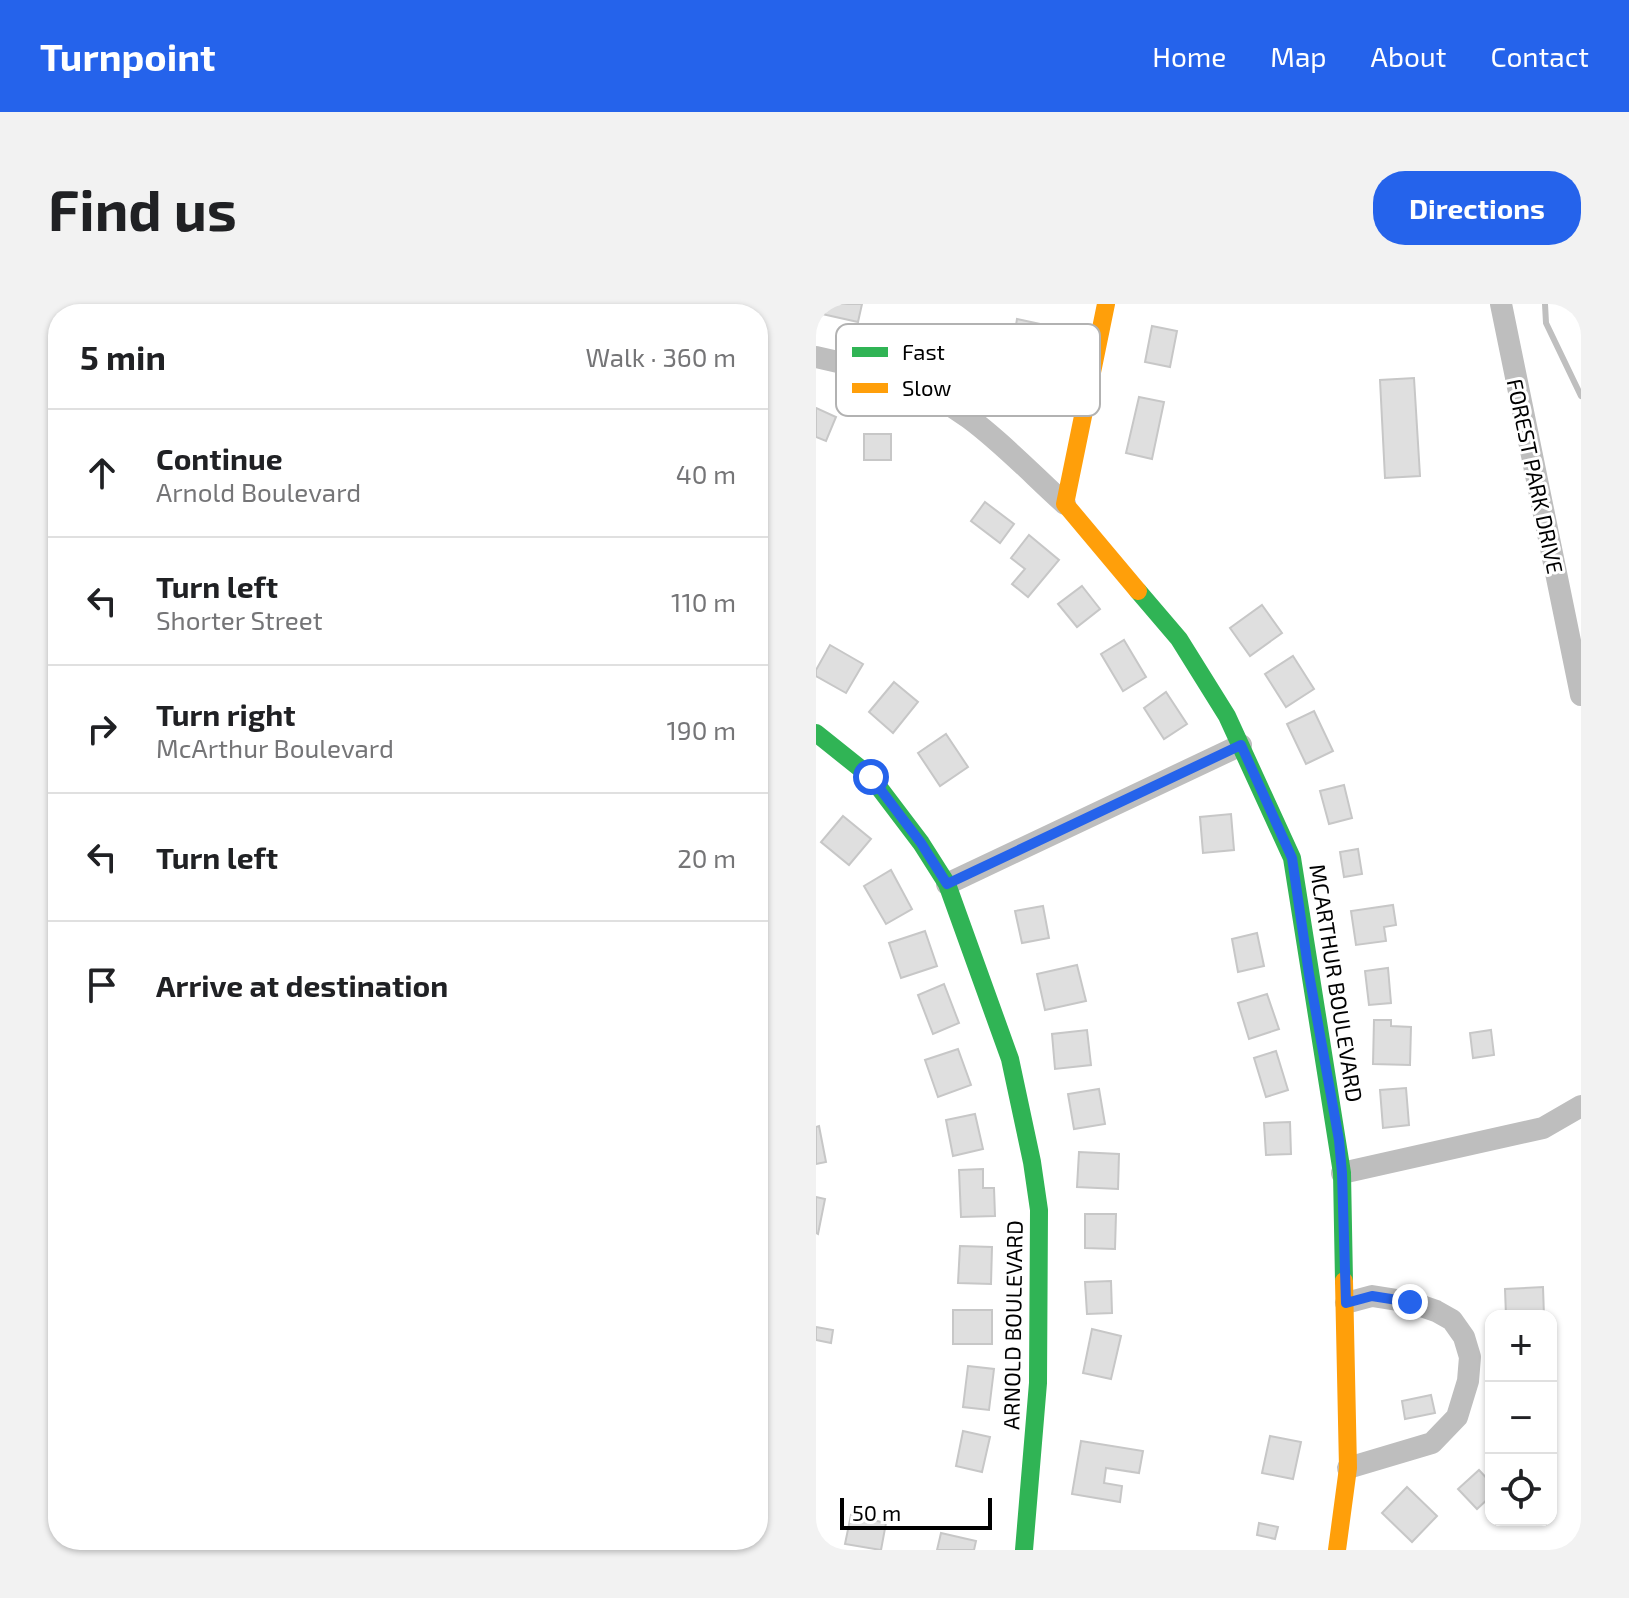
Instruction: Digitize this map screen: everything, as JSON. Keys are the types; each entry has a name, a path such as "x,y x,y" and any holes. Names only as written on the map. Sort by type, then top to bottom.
{"street":[{"path":"1100,333 1106,304"},
{"name":"FOREST PARK DRIVE","path":"1501,304 1581,695"},
{"path":"816,357 836,362"},
{"path":"965,416 1065,504 1083,416"},
{"name":"MCARTHUR BOULEVARD","path":"1065,504 1179,639 1227,716 1292,858 1342,1173 1348,1468 1337,1550"},
{"name":"ARNOLD BOULEVARD","path":"816,733 871,777 921,843 947,884 1010,1059 1039,1210 1038,1383 1024,1550"},
{"path":"947,884 1241,745"},
{"path":"1342,1173 1543,1128 1581,1106"},
{"path":"1346,1303 1372,1296 1410,1302 1436,1311 1452,1320 1464,1337 1470,1357 1468,1381 1457,1417 1432,1443 1348,1468"}],"building":[{"path":"825,304 862,304 858,322 822,314"},
{"path":"1017,319 1040,324 1016,324"},
{"path":"1152,326 1177,331 1170,367 1145,362"},
{"path":"1414,378 1420,476 1385,478 1380,380"},
{"path":"1139,397 1164,402 1152,459 1126,453"},
{"path":"816,408 836,417 826,441 816,437"},
{"path":"864,434 891,434 891,460 864,460"},
{"path":"985,502 1014,524 1000,543 971,521"},
{"path":"1029,535 1059,560 1028,597 1012,584 1025,569 1011,558"},
{"path":"1082,586 1100,609 1077,627 1058,604"},
{"path":"1262,605 1282,633 1250,656 1230,628"},
{"path":"1124,640 1146,677 1123,691 1101,654"},
{"path":"830,645 863,664 846,693 816,676 816,670"},
{"path":"1293,656 1314,689 1286,707 1265,674"},
{"path":"894,682 918,702 893,733 869,712"},
{"path":"1166,692 1187,724 1164,739 1144,708"},
{"path":"1314,711 1333,751 1306,764 1287,724"},
{"path":"946,734 968,767 940,786 918,753"},
{"path":"1344,785 1352,818 1329,824 1320,791"},
{"path":"1231,814 1234,850 1203,853 1200,817"},
{"path":"843,816 871,839 849,865 821,842"},
{"path":"1358,849 1362,874 1344,877 1340,852"},
{"path":"891,870 912,909 886,924 864,886"},
{"path":"1393,905 1396,925 1384,927 1386,941 1356,945 1351,911"},
{"path":"1043,906 1049,938 1022,943 1015,911"},
{"path":"925,931 937,966 901,978 889,943"},
{"path":"1257,933 1264,966 1238,972 1232,939"},
{"path":"1077,965 1086,1001 1045,1010 1037,974"},
{"path":"1388,968 1391,1003 1369,1005 1365,971"},
{"path":"944,984 959,1023 933,1034 918,995"},
{"path":"1267,994 1279,1029 1249,1039 1238,1003"},
{"path":"1374,1020 1391,1020 1391,1026 1411,1027 1410,1065 1373,1064"},
{"path":"1087,1030 1091,1065 1055,1069 1052,1034"},
{"path":"1491,1030 1494,1055 1473,1058 1470,1033"},
{"path":"958,1049 971,1085 938,1097 925,1060"},
{"path":"1276,1051 1288,1090 1266,1097 1254,1058"},
{"path":"1406,1088 1409,1125 1383,1128 1380,1090"},
{"path":"1099,1089 1105,1124 1074,1129 1068,1094"},
{"path":"975,1114 983,1149 953,1156 946,1120"},
{"path":"1290,1122 1291,1154 1266,1155 1264,1123"},
{"path":"819,1126 826,1162 816,1164 816,1127"},
{"path":"1079,1152 1119,1154 1118,1189 1077,1187"},
{"path":"983,1169 983,1188 994,1188 995,1216 961,1217 959,1170"},
{"path":"816,1197 825,1199 818,1234 816,1233"},
{"path":"1085,1214 1116,1214 1115,1249 1085,1248"},
{"path":"960,1246 992,1247 991,1284 958,1283"},
{"path":"1111,1281 1112,1313 1087,1314 1085,1282"},
{"path":"1543,1287 1544,1310 1506,1310 1505,1289"},
{"path":"953,1310 992,1310 992,1344 953,1344"},
{"path":"816,1327 833,1330 831,1343 816,1340"},
{"path":"1092,1329 1121,1336 1111,1379 1083,1373"},
{"path":"968,1366 994,1369 989,1410 963,1407"},
{"path":"1431,1395 1435,1413 1405,1419 1402,1401"},
{"path":"963,1431 990,1437 982,1472 956,1466"},
{"path":"1270,1436 1301,1442 1293,1479 1262,1473"},
{"path":"1081,1441 1143,1451 1139,1473 1106,1468 1104,1483 1122,1486 1120,1502 1072,1494"},
{"path":"1479,1470 1485,1476 1485,1502 1477,1509 1458,1489"},
{"path":"1407,1487 1437,1516 1412,1542 1382,1513"},
{"path":"851,1515 886,1523 881,1550 845,1544"},
{"path":"1259,1523 1278,1527 1275,1539 1257,1535"},
{"path":"941,1533 976,1541 974,1550 937,1550"}],"waterway":[{"path":"1545,304 1546,323 1581,396"}],"traffic: fast":[{"path":"1138,591 1179,639 1227,716 1292,858 1342,1173 1344,1281"},
{"path":"816,733 871,777 921,843 947,884 1010,1059 1039,1210 1038,1383 1024,1550"}],"traffic: slow":[{"path":"1100,333 1106,304"},
{"path":"1083,416 1065,504 1138,591"},
{"path":"1337,1550 1348,1468 1344,1281"}],"route":[{"path":"871,777 921,843 947,884 1241,745 1292,858 1339,1140 1346,1303 1372,1296 1410,1302"}]}
